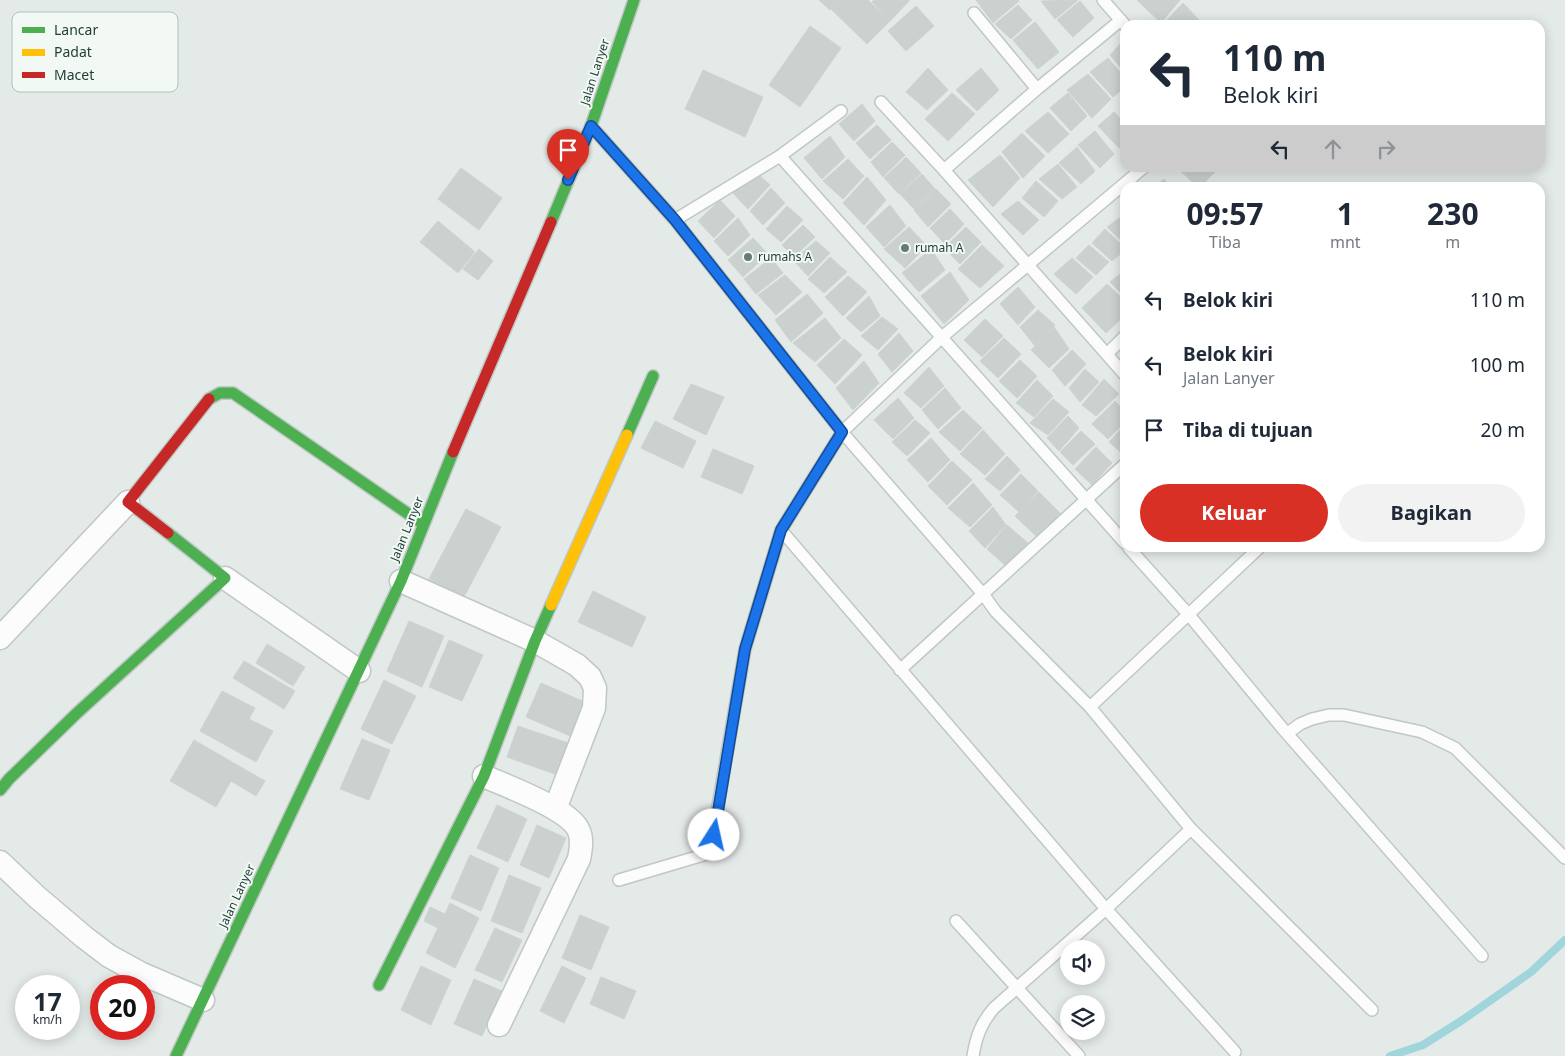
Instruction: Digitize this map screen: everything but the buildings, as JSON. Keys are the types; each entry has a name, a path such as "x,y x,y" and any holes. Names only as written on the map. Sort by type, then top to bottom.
{"street":[{"name":"Jalan Lanyer","path":"176,1056 401,581 423,524 591,126 634,0"},
{"path":"379,985 484,776 536,641 652,376"},
{"path":"0,638 128,502 210,397 220,393 233,393 423,524"},
{"path":"128,502 225,578 359,671"},
{"path":"0,790 76,714 225,578"},
{"path":"401,581 536,641 577,665 590,677 595,688 594,708 555,809"},
{"path":"484,776 565,815 579,830 582,848 579,859 499,1025"},
{"path":"0,862 84,938 109,956 140,973 203,1000"}],"lane":[{"path":"1103,0 1120,20"},
{"path":"974,13 1037,89"},
{"path":"944,170 1037,89 1120,25"},
{"path":"880,102 944,170 1120,369"},
{"path":"675,220 780,156 841,111"},
{"path":"591,126 675,220 842,432 983,594 996,612 1090,707 1191,829 1372,1010"},
{"path":"780,156 1120,537"},
{"path":"1126,182 1138,172"},
{"path":"620,880 710,853 745,649 781,530 842,432 942,337 1120,187"},
{"path":"1107,354 1120,341"},
{"path":"900,670 1120,468"},
{"path":"781,530 1106,909 1235,1052"},
{"path":"1133,552 1189,615 1288,734 1482,956"},
{"path":"1090,707 1255,552"},
{"path":"1288,734 1300,724 1329,715 1344,715 1422,732 1455,748 1565,858"},
{"path":"973,1056 976,1038 984,1020 994,1008 1106,909 1191,829"},
{"path":"956,921 1079,1056"}],"waterway":[{"path":"1390,1056 1423,1045 1464,1019 1531,972 1565,940"}],"traffic: fast":[{"path":"551,222 591,126 634,0"},
{"path":"627,435 653,376"},
{"path":"209,399 220,393 233,393 423,524"},
{"path":"176,1056 401,581 453,452"},
{"path":"0,790 76,714 225,578 168,533"},
{"path":"379,985 484,776 535,641 551,605"}],"traffic: slow":[{"path":"551,605 627,435"}],"traffic: jam":[{"path":"453,452 551,222"},
{"path":"168,533 128,502 209,399"}],"place":[{"name":"rumah A","path":"905,248"},
{"name":"rumahs A","path":"748,257"}],"route":[{"path":"568,180 591,126 675,220 842,432 781,530 745,649 714,835"}]}
